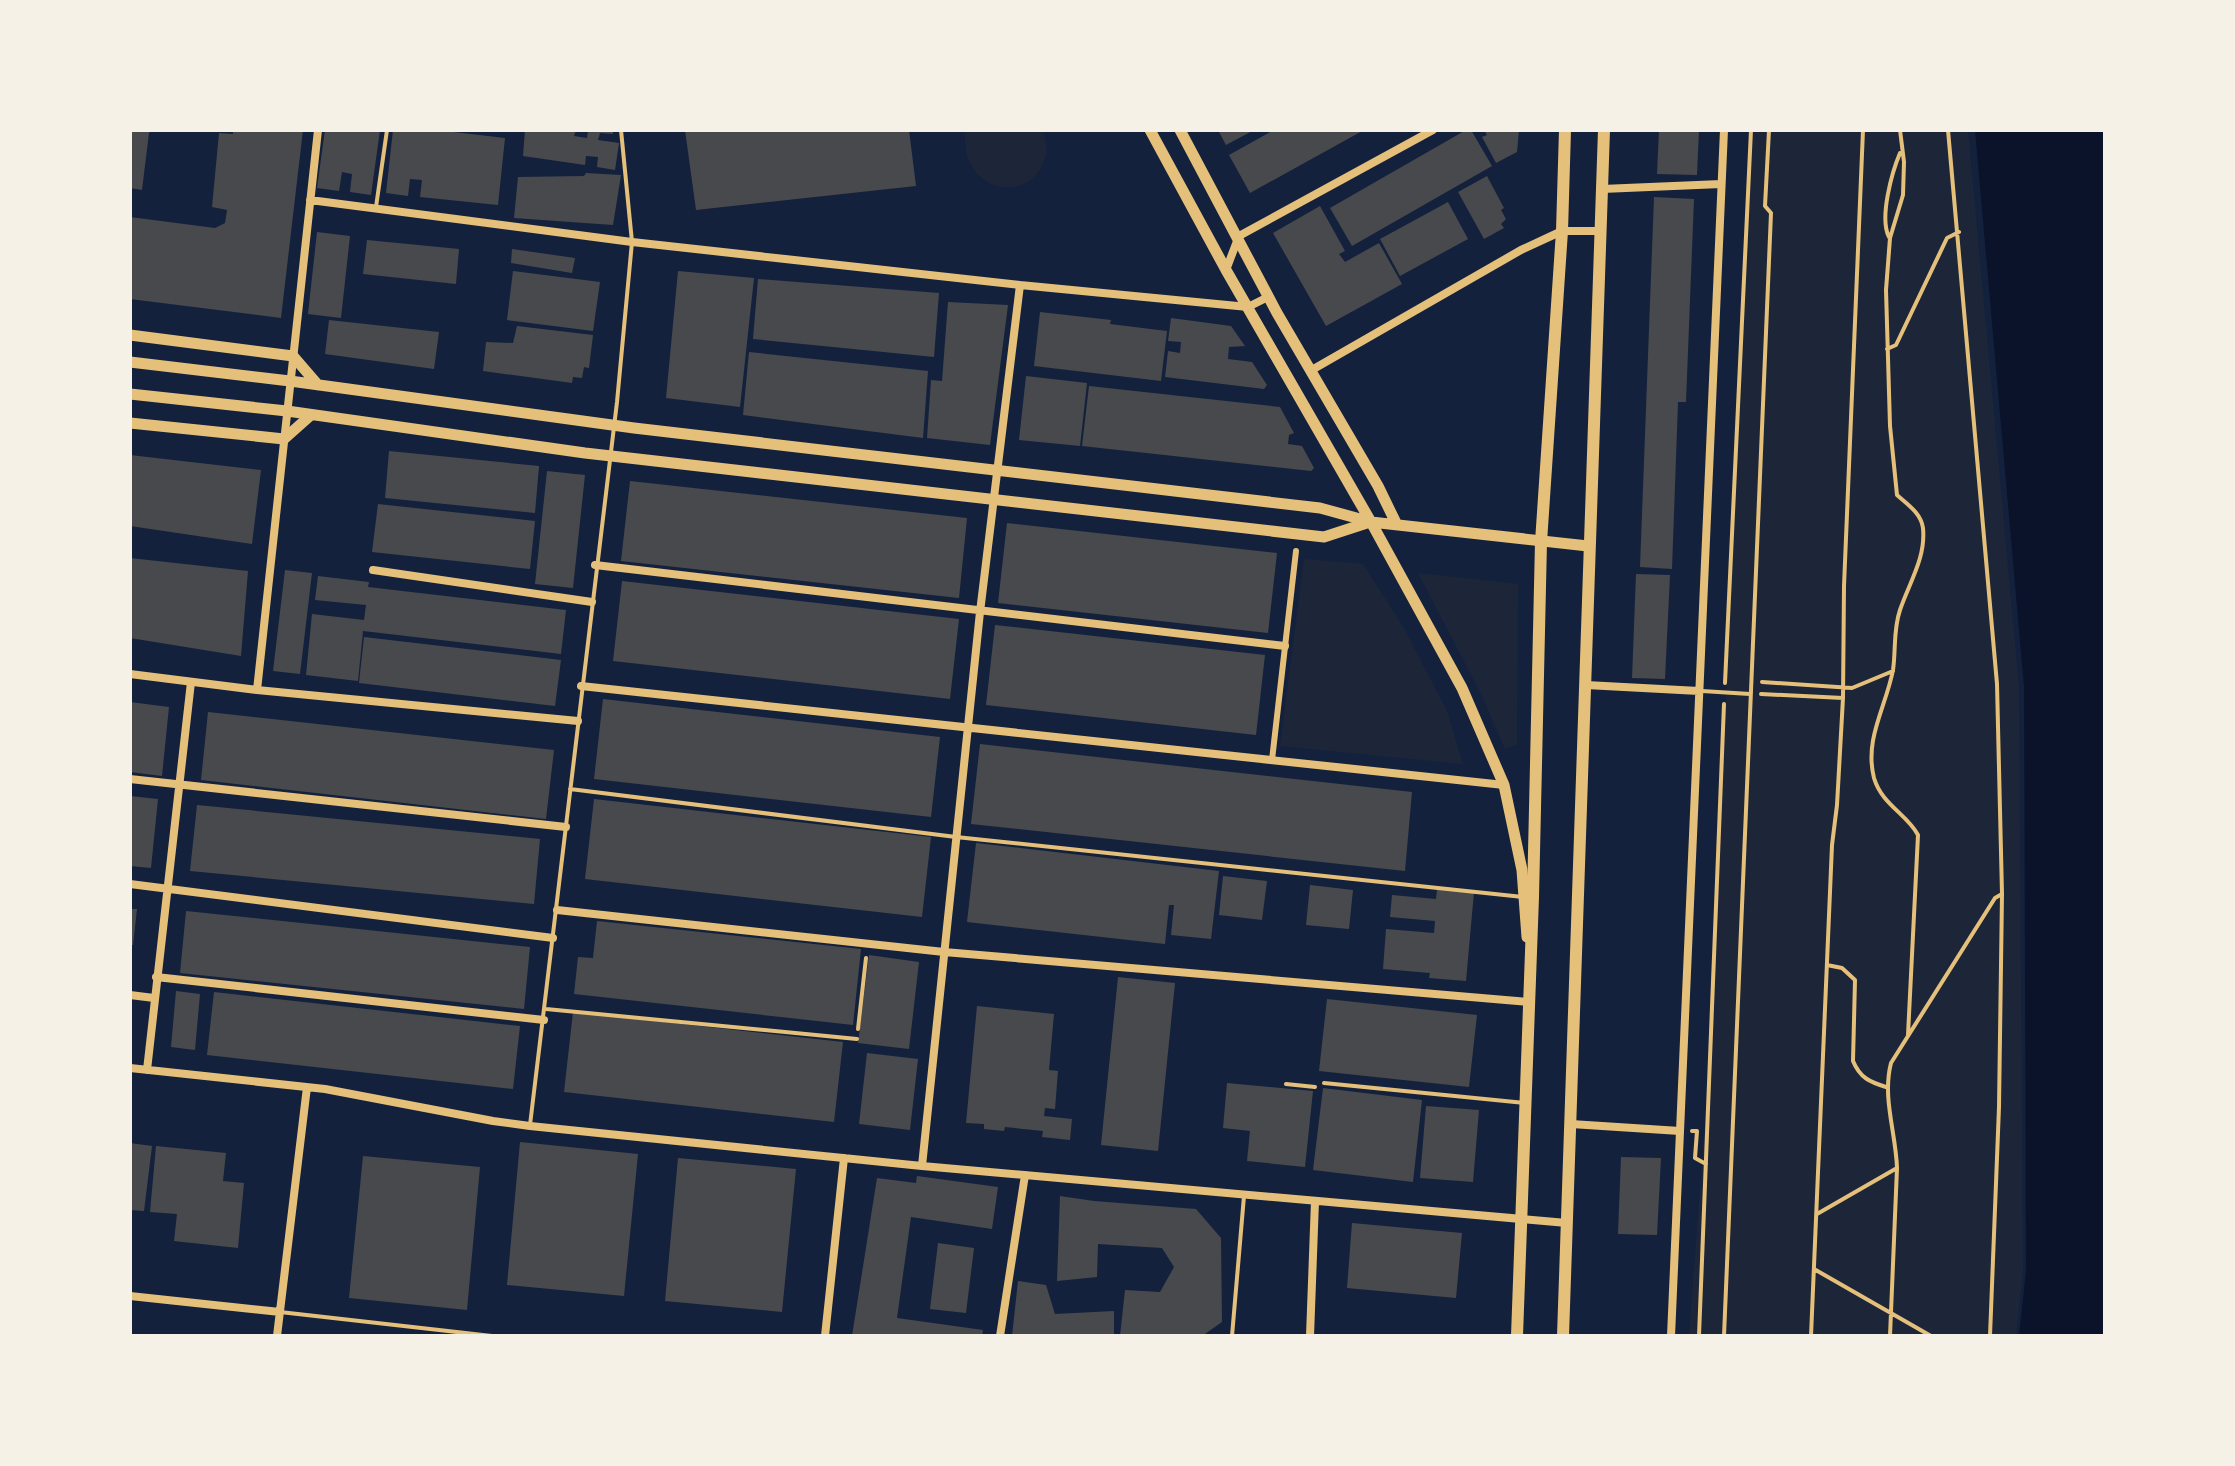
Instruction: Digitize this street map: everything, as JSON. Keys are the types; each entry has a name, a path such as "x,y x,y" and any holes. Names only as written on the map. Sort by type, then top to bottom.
{"main road":[{"path":"1517,1336 1541,542 1562,231 1565,130"},
{"path":"1563,1336 1604,130"}],"street":[{"path":"257,690 318,130"},
{"path":"1150,130 1462,688 1504,785 1528,897"},
{"path":"1180,130 1239,236 1268,297 1378,486 1396,523"},
{"path":"1226,270 1239,236 1433,130"},
{"path":"1671,1336 1724,130"},
{"path":"1602,189 1721,184"},
{"path":"310,200 632,242 1020,285 1248,307 1268,297"},
{"path":"1310,371 1521,250 1562,231 1600,231"},
{"path":"922,1166 967,726 1020,285"},
{"path":"130,335 293,356 318,385"},
{"path":"130,362 614,426 1320,508 1371,522 1588,546"},
{"path":"130,394 287,411 609,455 993,501 1324,537 1371,522"},
{"path":"130,423 284,439 311,415"},
{"path":"1272,760 1296,551"},
{"path":"595,565 1285,646"},
{"path":"373,570 592,602"},
{"path":"130,674 257,690 578,721"},
{"path":"147,1070 191,682"},
{"path":"1586,685 1699,691"},
{"path":"581,686 1504,785"},
{"path":"130,779 566,827"},
{"path":"130,884 553,938"},
{"path":"557,910 944,952 1528,1002"},
{"path":"156,977 544,1020"},
{"path":"130,995 154,998"},
{"path":"130,1068 307,1087 530,1126 922,1166 1567,1223"},
{"path":"277,1336 307,1087"},
{"path":"1571,1124 1680,1131"},
{"path":"825,1336 844,1158"},
{"path":"1000,1336 1025,1175"},
{"path":"1310,1336 1315,1201"},
{"path":"130,1296 280,1312"}],"lane":[{"path":"376,207 387,130"},
{"path":"530,1126 614,426 632,242 621,130"},
{"path":"1724,1336 1771,213 1765,206 1769,130"},
{"path":"1699,691 1750,694"},
{"path":"570,789 956,837 1528,897"},
{"path":"546,1009 857,1039"},
{"path":"1324,1083 1525,1103"},
{"path":"1232,1336 1244,1196"},
{"path":"280,1312 492,1336"}],"path":[{"path":"1699,1336 1751,130"},
{"path":"1811,1336 1832,845 1843,698 1844,586 1863,130"},
{"path":"1900,130 1904,162 1903,195 1890,238 1886,290 1890,426 1897,495 1915,511 1923,524 1923,545 1914,580 1900,609 1893,671 1875,728 1872,750 1874,778 1881,791 1918,835 1908,1035"},
{"path":"1948,130 1997,684 2002,894 1999,1107 1990,1336"},
{"path":"1890,238 1886,231 1888,194 1901,150"},
{"path":"1736,212 1747,215"},
{"path":"1887,349 1896,345 1947,238 1959,232"},
{"path":"1751,682 1852,688 1893,671"},
{"path":"1750,694 1843,698"},
{"path":"1890,1336 1897,1168 1886,1087 1891,1063 1995,898 2002,894"},
{"path":"857,1039 868,944"},
{"path":"1827,965 1842,968 1855,980 1853,1061 1858,1072 1869,1082 1886,1087"},
{"path":"1286,1084 1318,1087 1324,1083"},
{"path":"1697,1131 1695,1158 1707,1164"},
{"path":"1817,1214 1897,1168"},
{"path":"1814,1269 1931,1336"}],"shaded area":[{"path":"964,130 1043,130 1046,155 1041,169 1022,185 998,186 987,182 977,174 970,162"},
{"path":"1752,130 1968,130 2019,688 2023,1271 2016,1336 1689,1336 1708,1082"},
{"path":"1975,130 2105,130 2105,1336 2019,1336 2026,1270 2024,687"},
{"path":"1304,559 1363,564 1404,628 1447,711 1463,764 1280,746"},
{"path":"1418,573 1518,584 1517,744 1505,749 1481,694"}],"building":[{"path":"130,130 153,130 149,133 142,190 130,188"},
{"path":"233,130 303,130 281,318 130,299 130,217 215,228 225,223 227,210 212,207 219,133 233,134"},
{"path":"325,130 380,130 371,195 350,192 352,174 342,172 339,191 317,188"},
{"path":"393,130 436,130 505,138 498,205 420,197 422,180 410,179 408,196 386,193"},
{"path":"525,130 576,130 574,136 587,138 588,130 613,130 613,134 600,133 598,140 619,143 615,170 597,167 598,157 586,156 585,165 523,156"},
{"path":"685,130 909,130 916,186 696,210"},
{"path":"1218,130 1254,130 1226,145"},
{"path":"1274,130 1364,130 1250,193 1229,155"},
{"path":"1466,130 1471,130 1492,166 1352,246 1330,208"},
{"path":"1484,130 1519,130 1517,152 1496,163 1482,137 1487,135"},
{"path":"1659,130 1699,130 1697,175 1657,174"},
{"path":"586,173 621,175 613,225 514,218 518,177 584,176"},
{"path":"1487,176 1504,208 1501,210 1506,219 1501,224 1504,228 1484,239 1458,192"},
{"path":"1654,197 1694,199 1686,402 1678,402 1672,569 1640,567"},
{"path":"1448,202 1468,239 1400,276 1380,239"},
{"path":"1320,206 1345,251 1339,254 1345,262 1379,243 1402,284 1326,326 1273,233"},
{"path":"317,232 350,236 341,318 308,314"},
{"path":"367,240 459,249 456,284 363,274"},
{"path":"512,249 575,258 572,273 511,263"},
{"path":"513,271 600,282 593,331 507,320"},
{"path":"678,271 754,278 740,407 666,398"},
{"path":"758,279 939,293 934,357 753,339"},
{"path":"948,302 1008,305 990,445 927,438 931,380 942,381"},
{"path":"1040,312 1111,320 1110,324 1167,331 1161,381 1034,366"},
{"path":"1171,318 1231,326 1245,346 1229,347 1228,359 1252,362 1267,385 1264,389 1165,377 1168,351 1180,353 1181,342 1168,341"},
{"path":"329,320 439,332 434,369 325,354"},
{"path":"517,326 593,335 589,368 584,367 582,378 573,377 572,383 483,371 486,342 513,343"},
{"path":"749,352 928,371 923,438 743,415"},
{"path":"1026,376 1087,383 1080,446 1019,440"},
{"path":"1089,386 1280,407 1294,433 1289,435 1288,444 1302,446 1314,468 1311,471 1082,446"},
{"path":"389,451 539,466 535,513 385,498"},
{"path":"130,455 261,470 252,544 130,526"},
{"path":"547,471 585,475 573,588 535,584"},
{"path":"630,481 967,518 959,598 621,561"},
{"path":"378,504 535,521 530,569 372,552"},
{"path":"1007,523 1277,553 1268,633 998,603"},
{"path":"130,558 248,571 241,656 130,638"},
{"path":"285,570 312,573 300,674 273,671"},
{"path":"1636,574 1670,575 1665,679 1632,678"},
{"path":"318,576 369,582 368,587 566,610 561,654 363,631 358,681 306,675 312,614 364,620 366,605 315,600"},
{"path":"622,581 959,619 950,699 613,661"},
{"path":"995,625 1265,655 1256,735 986,705"},
{"path":"364,637 561,660 555,706 359,683"},
{"path":"603,699 940,737 931,817 594,779"},
{"path":"130,702 169,707 162,776 130,772"},
{"path":"208,712 554,750 546,819 201,780"},
{"path":"980,744 1412,792 1405,871 971,824"},
{"path":"130,796 158,799 151,868 130,866"},
{"path":"594,799 931,837 922,917 585,879"},
{"path":"197,805 540,839 534,904 190,871"},
{"path":"976,843 1219,871 1211,939 1171,935 1174,905 1169,905 1165,944 967,922"},
{"path":"1223,876 1267,881 1262,920 1219,915"},
{"path":"1310,885 1353,890 1349,929 1306,925"},
{"path":"1437,889 1474,892 1466,981 1429,978 1430,973 1383,969 1386,929 1434,933 1435,921 1390,917 1392,895 1436,899"},
{"path":"130,909 137,909 133,945 130,945"},
{"path":"186,911 530,947 524,1009 180,973"},
{"path":"597,921 861,949 853,1025 574,994 578,957 593,958"},
{"path":"869,955 919,962 909,1049 858,1043"},
{"path":"1118,977 1175,983 1158,1151 1101,1145"},
{"path":"176,991 200,994 195,1050 171,1047"},
{"path":"214,992 520,1026 513,1089 207,1055"},
{"path":"1327,999 1477,1015 1469,1087 1319,1071"},
{"path":"977,1006 1054,1014 1049,1070 1058,1071 1055,1109 1045,1108 1044,1116 1072,1119 1070,1140 1042,1137 1043,1131 1005,1127 1004,1131 984,1129 984,1124 966,1123"},
{"path":"573,1012 843,1042 834,1122 564,1092"},
{"path":"867,1053 918,1059 910,1130 859,1124"},
{"path":"1227,1083 1313,1091 1305,1167 1247,1161 1250,1131 1223,1128"},
{"path":"1323,1088 1422,1100 1413,1182 1313,1170"},
{"path":"1426,1106 1479,1110 1473,1182 1420,1178"},
{"path":"520,1142 638,1154 624,1296 507,1285"},
{"path":"130,1143 152,1146 144,1211 130,1210"},
{"path":"156,1146 226,1153 223,1181 244,1183 238,1248 174,1241 177,1214 150,1212"},
{"path":"363,1156 480,1167 467,1310 349,1298"},
{"path":"1621,1157 1661,1158 1657,1235 1618,1234"},
{"path":"678,1158 796,1169 782,1312 665,1301"},
{"path":"917,1176 998,1187 992,1229 911,1217 897,1318 983,1330 982,1336 852,1336 877,1178 916,1183"},
{"path":"1060,1196 1196,1209 1221,1238 1222,1322 1202,1336 1120,1336 1125,1290 1160,1292 1174,1267 1162,1248 1098,1244 1097,1277 1057,1281"},
{"path":"1352,1223 1462,1233 1456,1298 1347,1288"},
{"path":"938,1243 974,1248 966,1313 930,1309"},
{"path":"1018,1281 1046,1285 1055,1314 1114,1311 1114,1336 1012,1336"}]}
